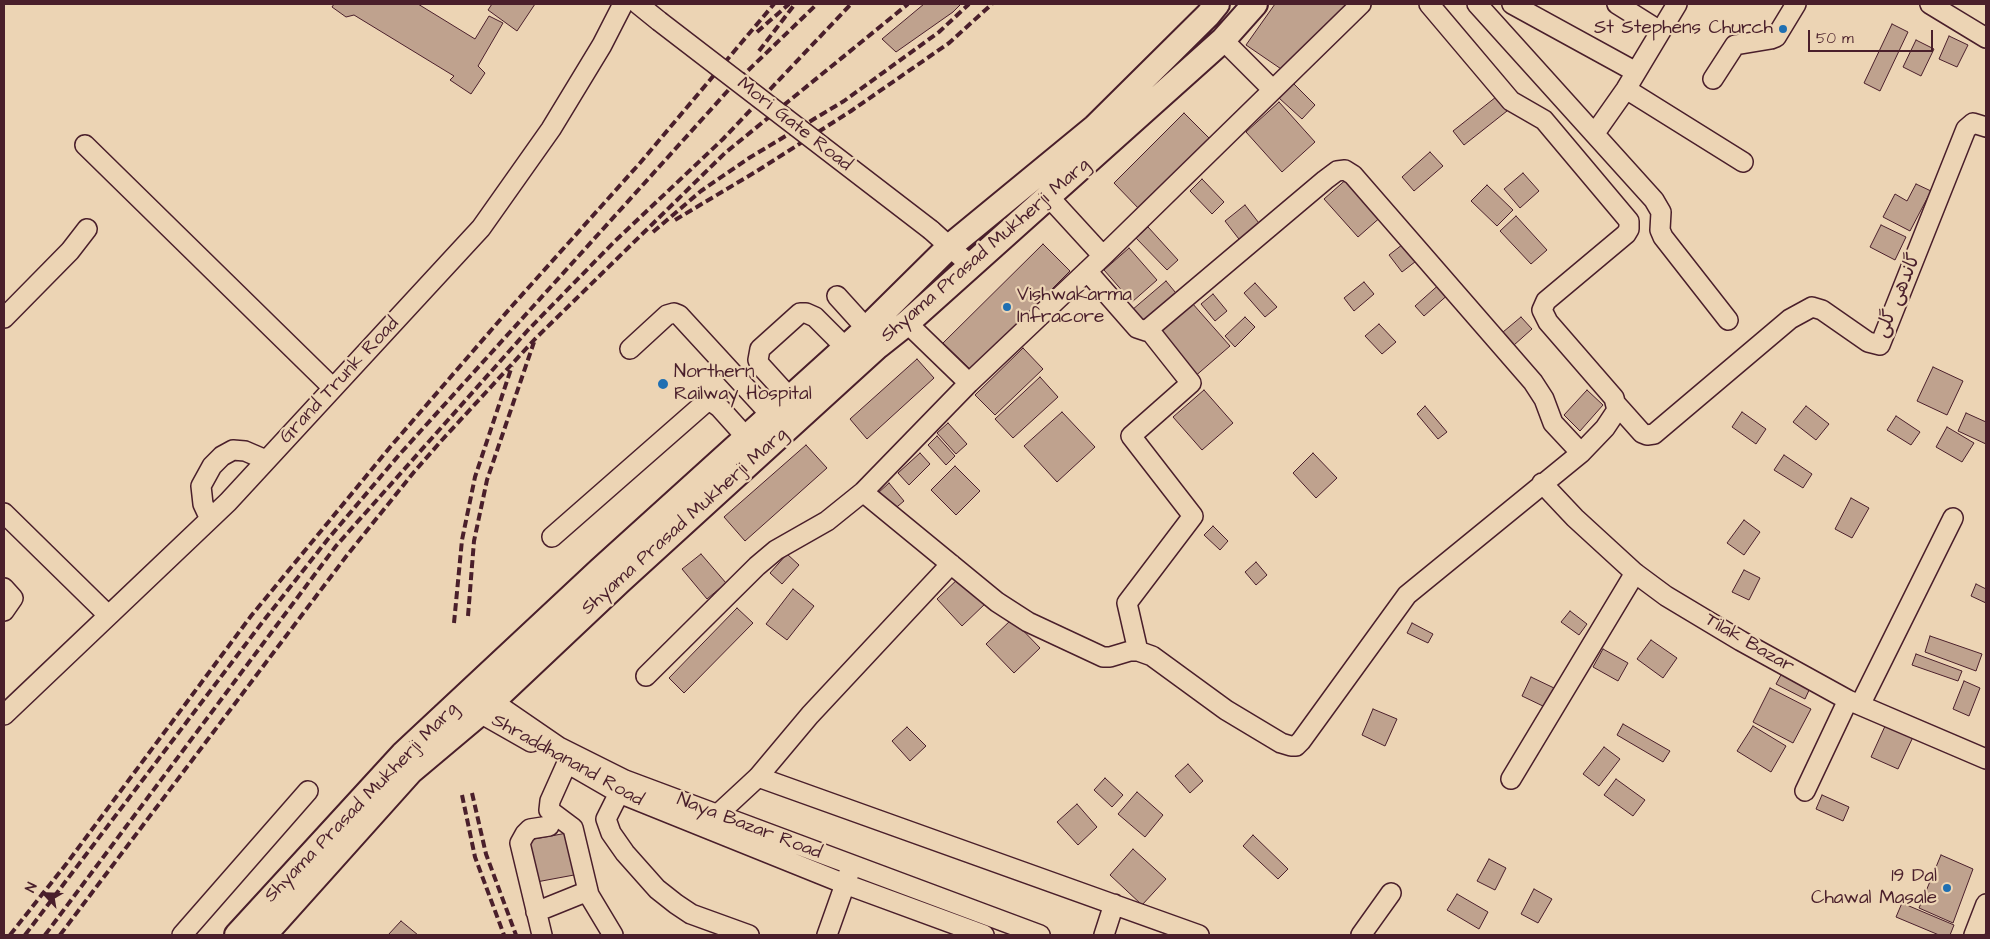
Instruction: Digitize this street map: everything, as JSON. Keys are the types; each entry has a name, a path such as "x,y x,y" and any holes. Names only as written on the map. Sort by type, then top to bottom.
{"main road":[{"name":"Shyama Prasad Mukherji Marg","path":"237,935 403,754 479,697 620,581 863,338 949,247 1095,127 1218,4"},
{"name":"Shyama Prasad Mukherji Marg","path":"264,935 479,697 746,437 863,338 907,323 1223,40 1254,4"}],"street":[{"name":"Grand Trunk Road","path":"4,715 210,519 481,228 550,129 602,45 623,4"},
{"name":"Mori Gate Road","path":"638,4 931,230 970,265"},
{"path":"646,676 757,566 776,550 827,521 863,492 969,383 1103,256 1361,4"},
{"path":"863,492 997,602 1018,616 1098,655 1110,657 1130,651 1138,651 1152,656 1226,710 1287,746 1296,746 1407,595 1581,453 1612,419 1617,410 1614,398 1548,322 1542,310 1546,301 1626,234 1629,228 1629,221 1544,120 1507,97 1429,4"},
{"path":"1477,4 1595,133 1660,208 1660,230 1663,237 1728,320"},
{"path":"1512,4 1636,72"},
{"path":"1617,4 1660,31"},
{"path":"1595,133 1626,89 1677,4"},
{"path":"1713,79 1735,45 1776,37 1796,4"},
{"path":"1930,4 1986,38"},
{"path":"1223,40 1273,90"},
{"path":"1626,89 1743,162"},
{"name":"گاندھی گلی","path":"1617,404 1639,431 1648,435 1654,434 1790,320 1812,307 1822,310 1868,342 1880,345 1966,129 1973,123 1986,127"},
{"path":"85,145 332,388"},
{"path":"1087,271 1137,328 1143,331 1149,330 1324,180 1337,171 1345,170 1353,175 1533,382 1544,399 1554,423 1581,453"},
{"path":"1048,196 1103,256"},
{"path":"4,318 70,251 87,229"},
{"path":"837,296 863,338"},
{"path":"630,349 667,315 674,313 679,315 771,414"},
{"path":"790,398 758,360 760,349 800,313 806,313 863,338"},
{"path":"907,323 969,383"},
{"path":"1138,651 1127,603 1193,516 1131,436 1190,383 1149,330"},
{"path":"552,537 706,402 712,402 719,407 746,437"},
{"path":"210,519 203,504 201,486 212,466 222,456 233,450 245,451 266,460"},
{"name":"Tilak Bazar","path":"1542,483 1575,518 1635,573 1666,596 1733,636 1854,702 1986,759"},
{"path":"4,513 108,615"},
{"path":"1805,791 1953,518"},
{"path":"717,815 758,777 810,715 951,564"},
{"path":"1511,779 1635,573"},
{"path":"4,588 13,598 4,611"},
{"name":"Shraddhanand Road","path":"479,697 567,763 845,884 984,935"},
{"name":"Naya Bazar Road","path":"479,697 622,787 717,815 1040,935"},
{"path":"567,763 548,805 553,813 570,824 575,831 588,891 613,935"},
{"path":"758,777 1199,935"},
{"path":"622,787 606,819 611,833 625,853 657,889 691,914 749,935"},
{"path":"182,935 308,791"},
{"path":"542,935 520,843 530,829 549,826"},
{"path":"827,935 852,866"},
{"path":"536,912 588,891"},
{"path":"1361,935 1391,893"},
{"path":"1104,935 1114,904"},
{"path":"1974,935 1986,904"}],"building":[{"path":"334,4 418,4 475,39 489,16 503,23 478,66 485,73 471,94 450,80 454,76 354,15 346,17 332,7"},
{"path":"492,4 535,4 517,31 488,10"},
{"path":"924,4 961,4 953,12 896,52 882,39"},
{"path":"1275,4 1353,4 1287,73 1246,45"},
{"path":"1892,24 1908,32 1880,91 1864,83"},
{"path":"1949,36 1968,45 1957,67 1939,59"},
{"path":"1916,40 1934,49 1921,76 1903,67"},
{"path":"1293,83 1315,105 1302,119 1279,98"},
{"path":"1496,97 1507,111 1464,145 1453,131"},
{"path":"1279,102 1315,142 1282,172 1246,132"},
{"path":"1184,113 1212,141 1141,211 1114,183"},
{"path":"1430,152 1443,166 1414,191 1402,177"},
{"path":"1523,173 1539,191 1520,208 1504,189"},
{"path":"1349,177 1383,215 1358,237 1324,199"},
{"path":"1202,179 1224,202 1212,214 1190,191"},
{"path":"1916,184 1931,191 1910,231 1883,217 1895,194 1907,201"},
{"path":"1487,185 1513,210 1497,226 1471,201"},
{"path":"1245,205 1262,227 1242,243 1225,221"},
{"path":"1516,216 1547,250 1531,264 1500,231"},
{"path":"1881,225 1906,237 1895,260 1870,247"},
{"path":"1148,227 1178,260 1167,270 1136,238"},
{"path":"1407,241 1420,258 1402,272 1389,255"},
{"name":"Vishwakarma Infracore","path":"1043,244 1070,271 971,370 943,343"},
{"path":"1129,248 1157,280 1132,302 1104,270"},
{"path":"1166,281 1180,298 1145,324 1132,310"},
{"path":"1364,282 1374,294 1354,311 1344,298"},
{"path":"1442,282 1451,292 1424,316 1415,306"},
{"path":"1255,283 1277,307 1265,317 1244,293"},
{"path":"1213,294 1227,311 1215,321 1201,304"},
{"path":"1192,303 1230,346 1193,378 1156,335"},
{"path":"1245,317 1255,327 1235,347 1225,336"},
{"path":"1521,317 1532,329 1514,345 1503,332"},
{"path":"1379,324 1396,342 1382,354 1365,336"},
{"path":"1023,348 1043,369 995,415 975,395"},
{"path":"917,359 934,378 867,439 850,419"},
{"path":"1933,367 1963,381 1947,415 1917,401"},
{"path":"1040,377 1058,397 1013,438 995,419"},
{"path":"1204,390 1233,423 1202,450 1173,417"},
{"path":"1587,390 1603,405 1580,431 1564,415"},
{"path":"1425,406 1447,432 1438,439 1417,414"},
{"path":"1806,406 1829,424 1816,440 1793,422"},
{"path":"1062,412 1095,447 1057,482 1024,446"},
{"path":"1742,412 1766,429 1756,444 1732,427"},
{"path":"1966,413 1986,422 1986,444 1958,431"},
{"path":"1896,416 1920,432 1911,445 1887,430"},
{"path":"948,423 967,444 956,454 937,433"},
{"path":"1947,427 1974,443 1962,462 1936,447"},
{"path":"937,436 955,456 946,465 928,445"},
{"path":"806,445 827,468 745,541 724,517"},
{"path":"920,453 930,464 909,485 898,473"},
{"path":"1313,453 1337,478 1316,498 1293,473"},
{"path":"1784,455 1812,474 1803,488 1774,470"},
{"path":"955,466 980,491 956,515 931,490"},
{"path":"889,483 904,501 892,511 878,493"},
{"path":"1851,498 1869,508 1852,538 1835,529"},
{"path":"1744,520 1760,532 1744,555 1727,543"},
{"path":"1213,526 1228,541 1220,550 1204,535"},
{"path":"701,554 726,583 707,599 682,569"},
{"path":"787,554 799,565 782,584 770,573"},
{"path":"1256,562 1267,575 1256,585 1245,572"},
{"path":"1744,570 1760,578 1749,600 1732,592"},
{"path":"962,575 987,602 962,626 937,599"},
{"path":"1976,584 1986,589 1986,603 1971,596"},
{"path":"793,589 814,606 787,640 766,624"},
{"path":"737,608 753,623 684,693 669,678"},
{"path":"1570,611 1587,624 1579,635 1561,622"},
{"path":"1012,619 1040,648 1014,673 986,644"},
{"path":"1412,623 1433,634 1428,643 1407,633"},
{"path":"1930,636 1982,654 1976,671 1925,652"},
{"path":"1651,640 1677,658 1663,678 1637,659"},
{"path":"1603,649 1628,663 1618,681 1593,667"},
{"path":"1916,654 1962,671 1958,681 1912,665"},
{"path":"1782,673 1810,688 1805,699 1776,684"},
{"path":"1531,677 1554,688 1545,707 1522,696"},
{"path":"1964,681 1980,688 1969,716 1953,709"},
{"path":"1770,688 1811,709 1793,743 1753,722"},
{"path":"1373,709 1397,719 1385,746 1362,735"},
{"path":"1623,724 1670,751 1663,762 1617,735"},
{"path":"1886,724 1913,737 1898,769 1871,757"},
{"path":"1753,726 1786,746 1771,772 1737,751"},
{"path":"907,727 926,746 910,761 892,741"},
{"path":"1604,747 1620,759 1599,786 1583,774"},
{"path":"1188,764 1203,781 1190,793 1175,776"},
{"path":"1105,778 1123,795 1112,807 1094,790"},
{"path":"1616,779 1645,800 1633,816 1604,795"},
{"path":"1137,792 1163,815 1145,837 1118,814"},
{"path":"1822,795 1849,807 1843,821 1816,809"},
{"path":"1077,804 1097,827 1078,845 1057,822"},
{"path":"567,833 574,875 531,883 524,841"},
{"path":"1253,835 1288,869 1278,879 1243,846"},
{"path":"1133,849 1166,879 1142,905 1110,875"},
{"name":"19 Dal Chawal Masale","path":"1941,855 1973,869 1953,923 1919,908"},
{"path":"1489,859 1506,868 1495,890 1477,881"},
{"path":"1534,889 1552,899 1538,923 1521,914"},
{"path":"1457,894 1488,912 1479,929 1447,910"},
{"path":"1902,903 1954,925 1950,935 1939,935 1896,917"},
{"path":"401,921 418,935 388,935"}],"railway":[{"path":"10,935 67,863 251,616 391,446 512,306 640,163 774,4"},
{"path":"757,32 789,4"},
{"path":"759,51 795,4"},
{"path":"25,935 261,624 328,539 399,455 733,85 817,4"},
{"path":"45,935 336,546 528,330 613,243 723,139 851,4"},
{"path":"60,935 348,554 442,440 535,339 725,153 908,4"},
{"path":"653,232 701,191 749,158 844,101 939,32 969,4"},
{"path":"675,220 757,171 851,111 949,43 992,4"},
{"path":"468,616 474,541 487,480 534,342"},
{"path":"454,623 462,540 475,477 512,366"},
{"path":"472,793 486,854 516,935"},
{"path":"462,795 475,857 504,935"}],"place":[{"name":"St Stephens Church","path":"1783,29"},
{"name":"Vishwakarma Infracore","path":"1007,307"},
{"name":"Northern Railway Hospital","path":"663,384"},
{"name":"19 Dal Chawal Masale","path":"1947,888"}]}
